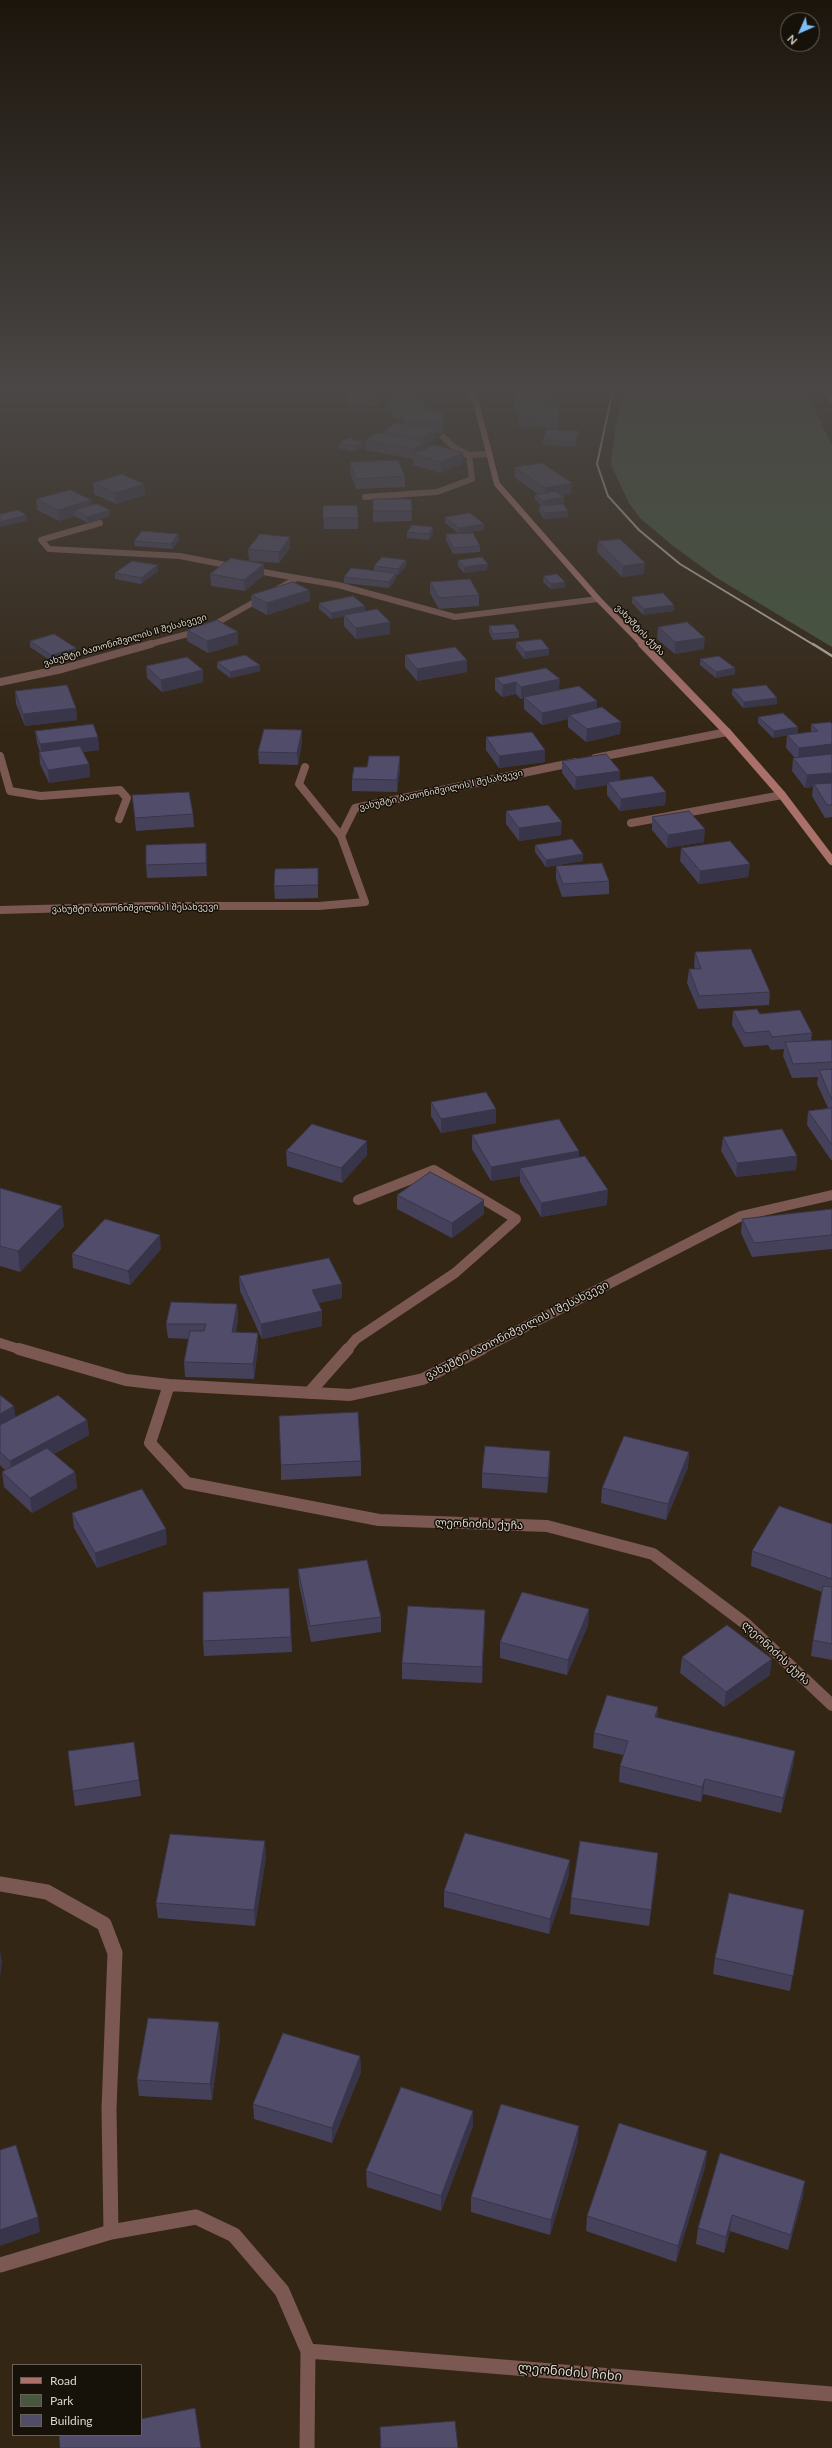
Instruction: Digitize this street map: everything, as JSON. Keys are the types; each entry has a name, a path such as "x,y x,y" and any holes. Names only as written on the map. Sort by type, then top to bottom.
{"street":[{"name":"ვახუშტის ქუჩა","path":"518,508 598,599 726,732 782,795 832,861"},
{"path":"100,523 41,540 49,549 180,556 338,585 455,617 598,599"},
{"name":"ვახუშტი ბათონიშვილის II შესახვევი","path":"0,682 62,669 206,629 297,578"},
{"name":"ვახუშტი ბათონიშვილის I შესახვევი","path":"0,910 150,906 319,906 365,902 341,836 355,808 726,732"},
{"path":"0,756 10,791 41,796 120,790 127,798 119,819"},
{"path":"305,767 299,784 341,836"},
{"path":"631,823 782,795"},
{"path":"309,1393 356,1339 455,1273 516,1219 434,1170 358,1200"},
{"name":"ვახუშტი ბათონიშვილის I შესახვევი","path":"0,1343 126,1380 169,1385 350,1395 423,1379 741,1216 832,1195"},
{"name":"ლეონიძის ქუჩა","path":"169,1385 150,1443 187,1483 379,1520 547,1526 653,1554 746,1624 832,1705"},
{"path":"0,1884 47,1892 104,1924 115,1953 109,2109 111,2232"},
{"path":"0,2265 111,2232 196,2217 234,2235 282,2291 308,2351 308,2448"},
{"name":"ლეონიძის ჩიხი","path":"308,2351 832,2394"}],"green space":[{"path":"633,508 832,508 832,647 717,578 672,545 640,518"}],"building":[{"path":"81,508 106,508 110,510 87,517 74,510"},
{"path":"323,508 357,508 358,518 323,518"},
{"path":"373,508 412,508 412,511 373,511"},
{"path":"541,508 566,508 568,511 545,513"},
{"path":"18,510 26,515 0,522 0,514"},
{"path":"470,513 484,524 459,528 445,517"},
{"path":"412,525 433,527 429,534 407,532"},
{"path":"142,531 178,534 171,544 134,541"},
{"path":"473,533 480,546 453,548 446,534"},
{"path":"260,534 290,537 279,552 248,549"},
{"path":"620,539 645,563 623,566 598,541"},
{"path":"382,557 406,560 398,569 374,566"},
{"path":"482,557 488,564 464,567 458,560"},
{"path":"231,558 264,564 244,580 210,574"},
{"path":"132,561 158,565 141,578 115,573"},
{"path":"351,568 396,573 389,582 344,577"},
{"path":"557,574 565,582 551,584 544,576"},
{"path":"470,579 479,595 439,598 430,582"},
{"path":"293,582 309,590 267,603 251,595"},
{"path":"663,593 674,605 644,609 632,597"},
{"path":"353,596 365,606 331,613 319,603"},
{"path":"377,609 390,622 356,628 344,615"},
{"path":"217,620 238,632 207,641 187,630"},
{"path":"687,622 705,638 675,642 658,627"},
{"path":"514,624 519,632 493,634 489,626"},
{"path":"54,634 76,648 51,655 30,641"},
{"path":"541,639 549,649 525,652 516,642"},
{"path":"455,647 467,660 417,669 405,655"},
{"path":"245,655 260,665 230,672 217,662"},
{"path":"719,656 735,668 716,672 700,659"},
{"path":"187,657 203,670 161,680 146,666"},
{"path":"546,668 560,679 521,687 516,682 503,685 495,678"},
{"path":"67,685 76,708 23,714 15,691"},
{"path":"766,685 777,698 744,702 732,689"},
{"path":"579,686 597,701 542,713 524,697"},
{"path":"602,707 621,722 587,729 569,715"},
{"path":"783,713 798,727 774,731 758,717"},
{"path":"830,722 832,724 832,744 799,748 787,735 818,731 811,724"},
{"path":"93,724 98,737 40,744 35,731"},
{"path":"264,729 302,730 297,753 258,752"},
{"path":"532,732 545,750 499,756 486,737"},
{"path":"80,746 89,764 48,770 39,752"},
{"path":"606,754 620,771 576,777 562,761"},
{"path":"832,754 832,773 807,775 793,758"},
{"path":"369,756 400,756 397,780 352,779 354,767 367,767"},
{"path":"652,776 666,792 621,799 608,782"},
{"path":"832,783 832,805 827,805 814,784"},
{"path":"189,792 193,814 135,818 132,795"},
{"path":"548,805 562,822 519,828 506,811"},
{"path":"689,811 705,829 668,835 652,817"},
{"path":"572,839 583,854 546,860 535,845"},
{"path":"730,841 750,864 700,871 681,848"},
{"path":"206,843 206,863 146,865 146,845"},
{"path":"602,863 609,881 563,884 556,866"},
{"path":"318,868 318,885 274,886 275,869"},
{"path":"751,949 770,992 699,996 689,969 701,969 695,952"},
{"path":"757,1009 760,1014 800,1010 812,1033 772,1037 769,1031 745,1033 733,1011"},
{"path":"832,1040 832,1062 793,1064 785,1042"},
{"path":"832,1069 832,1100 819,1070"},
{"path":"486,1092 496,1109 441,1119 431,1102"},
{"path":"832,1108 832,1145 808,1111"},
{"path":"559,1119 579,1151 491,1167 472,1135"},
{"path":"312,1124 367,1141 341,1168 286,1151"},
{"path":"782,1129 797,1156 737,1163 723,1137"},
{"path":"585,1156 608,1190 541,1203 520,1168"},
{"path":"430,1172 484,1200 452,1223 397,1195"},
{"path":"0,1188 62,1206 18,1251 0,1246"},
{"path":"832,1209 832,1235 754,1243 742,1219"},
{"path":"105,1219 160,1235 128,1271 72,1254"},
{"path":"329,1258 342,1284 312,1290 322,1311 261,1324 239,1276"},
{"path":"171,1302 237,1304 232,1332 258,1333 253,1364 184,1362 190,1331 204,1331 206,1324 166,1324"},
{"path":"0,1395 14,1406 0,1414"},
{"path":"58,1395 87,1420 10,1461 0,1452 0,1425"},
{"path":"358,1412 361,1461 281,1465 279,1416"},
{"path":"624,1436 689,1452 668,1504 602,1488"},
{"path":"485,1446 550,1451 548,1478 482,1473"},
{"path":"47,1448 75,1472 30,1498 2,1472"},
{"path":"142,1489 166,1529 95,1553 72,1513"},
{"path":"779,1506 832,1524 832,1579 752,1551"},
{"path":"367,1560 381,1617 310,1626 298,1569"},
{"path":"823,1586 832,1587 832,1644 813,1640"},
{"path":"289,1588 291,1637 203,1641 203,1592"},
{"path":"522,1592 589,1609 568,1660 500,1642"},
{"path":"408,1606 485,1610 482,1667 402,1663"},
{"path":"727,1625 772,1659 726,1692 682,1657"},
{"path":"607,1695 658,1707 655,1717 795,1751 783,1798 705,1779 702,1787 620,1766 628,1741 594,1733"},
{"path":"134,1742 139,1780 73,1791 68,1751"},
{"path":"465,1833 570,1860 550,1919 444,1891"},
{"path":"170,1834 265,1841 254,1910 156,1903"},
{"path":"580,1841 658,1853 651,1910 571,1898"},
{"path":"729,1893 804,1910 793,1976 715,1958"},
{"path":"148,2018 219,2022 210,2084 137,2080"},
{"path":"283,2033 360,2056 332,2128 253,2104"},
{"path":"401,2087 473,2111 441,2196 366,2171"},
{"path":"501,2104 579,2126 551,2220 471,2197"},
{"path":"619,2123 707,2151 678,2246 587,2216"},
{"path":"16,2145 38,2217 0,2230 0,2150"},
{"path":"720,2153 805,2181 791,2235 732,2215 726,2237 698,2228"},
{"path":"195,2408 201,2448 60,2448 59,2436 142,2436 142,2419"},
{"path":"455,2421 458,2448 381,2448 380,2427"}],"railway":[{"path":"619,508 639,530 680,564 814,645"},
{"path":"813,644 832,656"}]}
